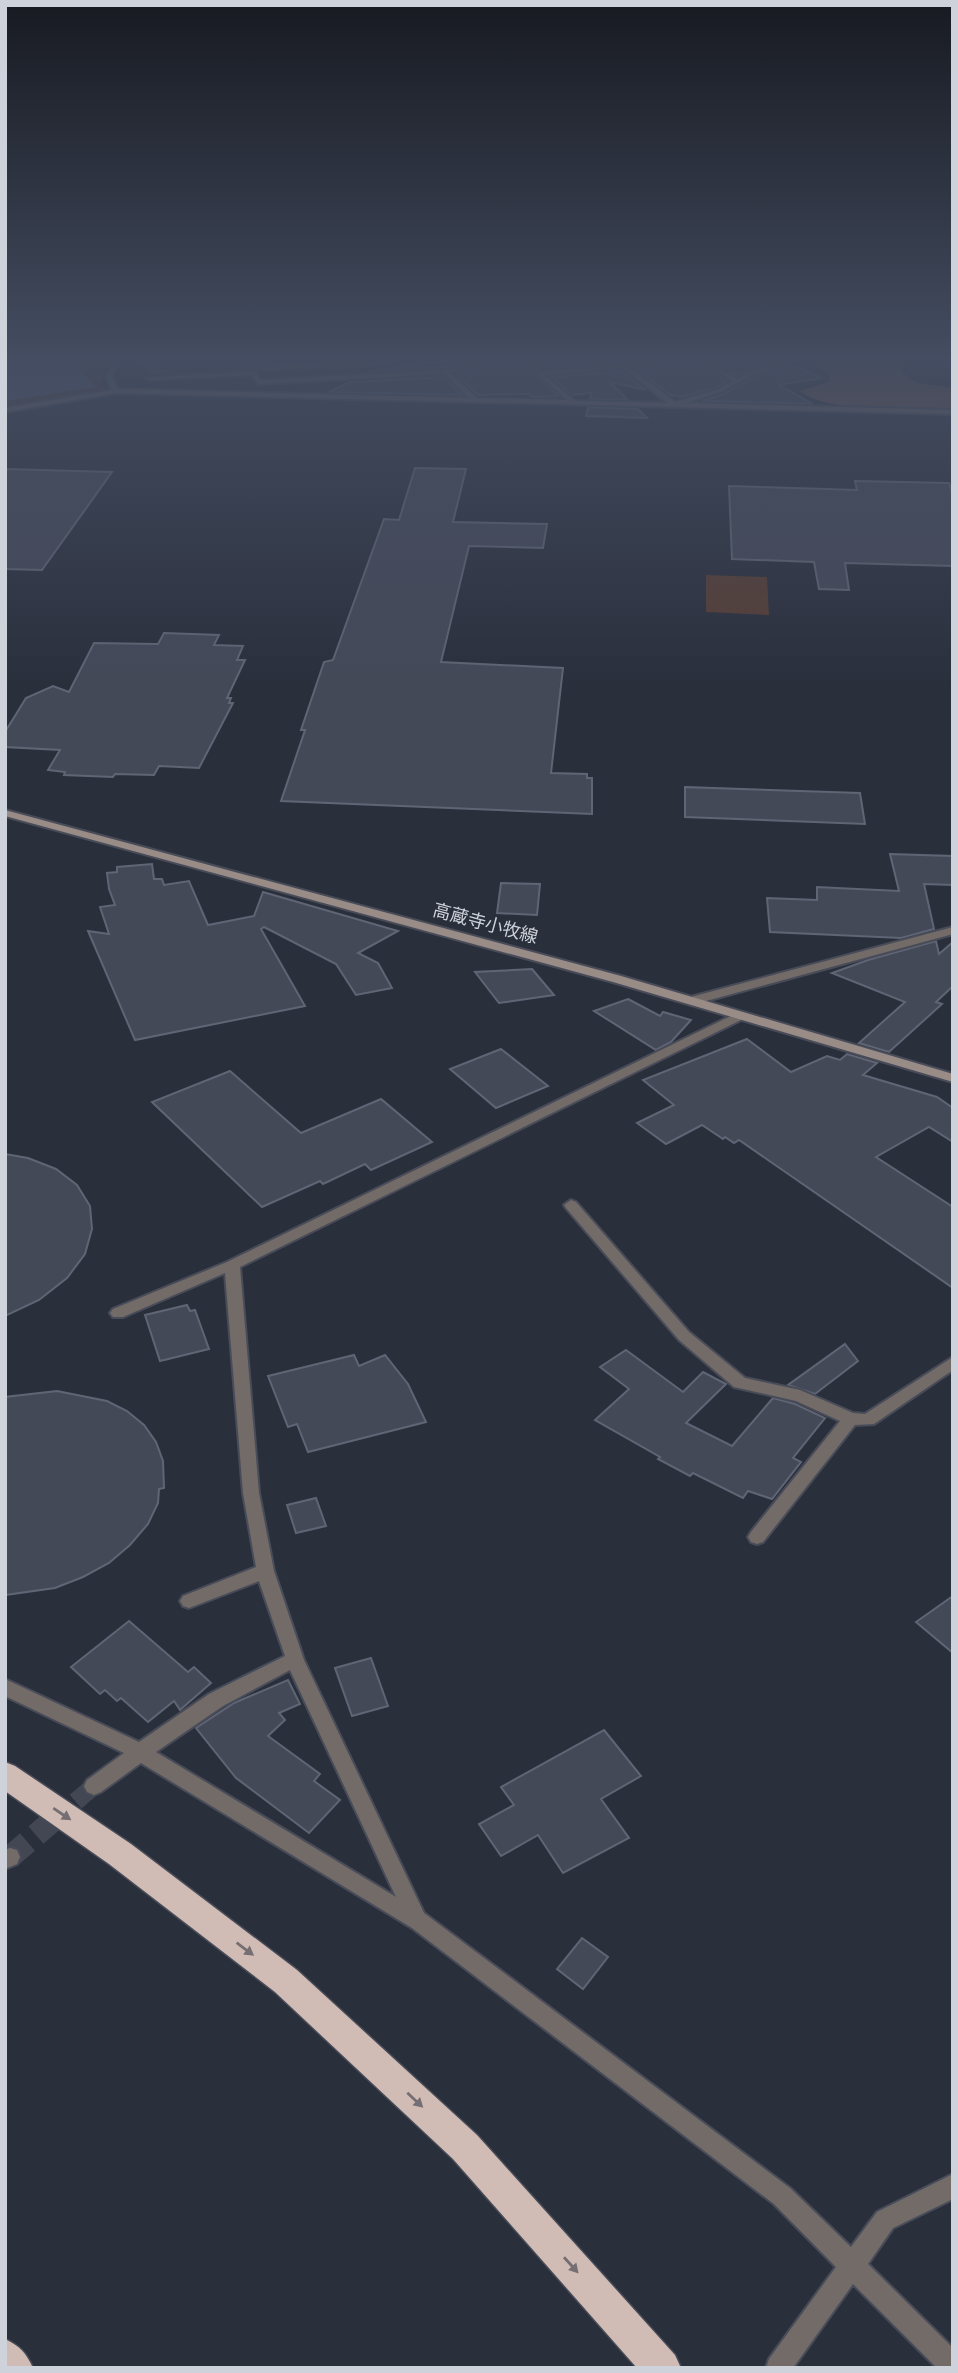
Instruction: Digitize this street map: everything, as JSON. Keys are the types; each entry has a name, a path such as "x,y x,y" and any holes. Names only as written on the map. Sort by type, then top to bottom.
{"highway":[{"path":"5,1776 120,1854 286,1981 466,2147 662,2368"},
{"path":"5,2358 14,2368"}],"main road":[{"name":"高蔵寺小牧線","path":"5,813 691,1001 953,1078"}],"street":[{"path":"691,1001 953,930"},
{"path":"118,1313 232,1265 739,1016"},
{"path":"571,1205 684,1336 740,1383 800,1396 851,1419 868,1420 953,1362"},
{"path":"232,1265 251,1493 265,1571 295,1660 417,1920"},
{"path":"757,1537 851,1419"},
{"path":"189,1601 265,1571"},
{"path":"94,1786 178,1725 269,1670 295,1660"},
{"path":"5,1686 141,1752 417,1920 782,2196 953,2366"},
{"path":"778,2368 885,2220 953,2186"}],"shaded area":[{"path":"706,575 767,577 769,615 706,612"}],"building":[{"path":"415,468 466,469 453,522 547,524 543,548 469,546 441,662 563,668 551,773 587,774 587,778 592,778 592,814 281,801 324,662 333,660 384,519 399,520"},
{"path":"5,469 112,472 42,570 5,569"},
{"path":"855,481 949,483 953,496 953,566 845,563 849,590 819,589 814,562 732,559 729,486 857,490"},
{"path":"164,633 219,635 214,645 243,646 237,660 245,660 227,698 231,698 229,703 233,703 199,768 159,766 154,775 64,775 65,772 48,770 60,750 5,747 5,732 26,698 53,686 69,692 94,643 158,644"},
{"path":"685,787 860,793 865,824 685,817"},
{"path":"890,854 953,856 953,885 924,884 934,929 901,938 770,932 767,898 817,900 817,887 899,891"},
{"path":"152,864 154,879 162,879 164,885 189,881 208,925 254,916 263,892 398,931 358,953 378,963 392,988 356,995 336,964 264,927 261,929 305,1006 135,1040 88,931 109,934 100,907 115,905 107,873 117,872 117,867"},
{"path":"501,883 540,884 537,915 497,913"},
{"path":"936,941 939,954 953,942 953,986 936,1002 942,1004 889,1052 859,1043 905,1002 832,973"},
{"path":"532,969 554,995 499,1003 475,972"},
{"path":"628,999 660,1016 663,1012 691,1020 671,1042 656,1050 594,1011"},
{"path":"747,1039 791,1072 827,1056 840,1060 847,1054 877,1063 863,1075 937,1097 953,1108 953,1142 929,1127 876,1157 953,1207 953,1288 739,1140 734,1143 725,1137 723,1139 702,1125 666,1144 637,1123 674,1105 643,1080"},
{"path":"501,1049 548,1086 496,1108 450,1069"},
{"path":"230,1071 301,1133 381,1099 432,1142 371,1170 365,1164 323,1184 320,1181 262,1207 152,1102"},
{"path":"5,1154 28,1158 56,1169 77,1185 90,1206 92,1229 85,1254 67,1278 39,1300 5,1316"},
{"path":"187,1305 190,1311 195,1310 209,1349 160,1361 145,1315"},
{"path":"845,1344 858,1361 815,1394 788,1385"},
{"path":"626,1350 683,1392 703,1372 726,1384 686,1423 732,1446 773,1398 795,1404 825,1418 793,1458 801,1462 772,1499 748,1491 743,1498 693,1473 690,1476 595,1420 629,1389 600,1367"},
{"path":"354,1355 359,1366 385,1355 408,1384 426,1422 308,1452 297,1424 288,1427 268,1376"},
{"path":"57,1391 107,1401 127,1411 144,1425 156,1442 163,1461 164,1488 159,1489 158,1503 148,1524 130,1545 109,1563 55,1588 5,1595 5,1397"},
{"path":"316,1498 326,1526 296,1533 287,1505"},
{"path":"953,1596 953,1653 916,1622"},
{"path":"129,1621 188,1672 194,1667 211,1683 180,1710 174,1701 148,1722 121,1698 117,1701 105,1690 100,1694 71,1667"},
{"path":"371,1658 388,1706 352,1716 335,1668"},
{"path":"288,1680 300,1704 279,1713 285,1720 268,1736 320,1774 314,1781 340,1800 309,1833 236,1778 196,1728 234,1703"},
{"path":"604,1730 641,1776 601,1799 629,1838 563,1873 538,1835 501,1856 479,1824 514,1805 501,1787"},
{"path":"582,1938 608,1957 583,1989 557,1969"}],"tunnel":[{"path":"55,1819 94,1786"},
{"path":"10,1857 57,1817"}]}
